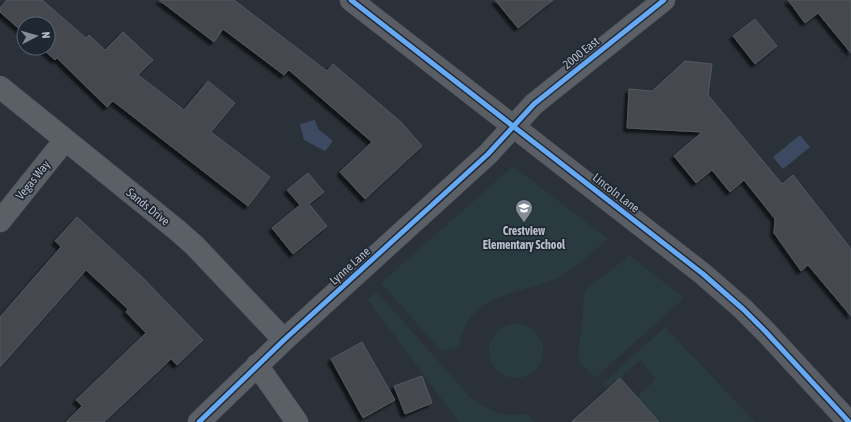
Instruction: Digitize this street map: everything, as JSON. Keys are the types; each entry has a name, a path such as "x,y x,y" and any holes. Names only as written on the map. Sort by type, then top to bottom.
{"street":[{"name":"Lincoln Lane","path":"351,0 690,264 743,309 787,354 849,422"},
{"name":"2000 East","path":"514,126 534,104 664,0"},
{"name":"Sands Drive","path":"0,87 186,238 284,340"},
{"name":"Lynne Lane","path":"199,422 256,365 488,154 514,126"},
{"name":"Vegas Way","path":"0,221 65,140"},
{"path":"256,365 297,422"}],"shaded area":[{"path":"513,166 607,238 586,258 558,278 509,294 486,305 476,312 468,321 463,330 459,347 441,351 381,283"},
{"path":"629,255 684,298 595,378 578,361 585,291"},
{"path":"377,292 471,398 498,413 510,415 527,414 534,422 459,422 368,300"},
{"path":"511,324 521,324 531,328 539,336 543,346 543,356 539,366 531,374 521,378 511,378 501,374 493,366 489,356 489,346 493,336 501,328"},
{"path":"665,327 755,422 659,422 637,397 656,379 640,360 607,390 602,384"}],"water":[{"path":"315,120 318,129 333,141 325,151 304,140 300,124"},
{"path":"800,135 810,147 783,169 773,157"}],"building":[{"path":"7,0 42,0 86,38 89,35 105,50 123,32 153,60 138,75 184,110 208,81 235,103 211,132 270,177 248,206 113,101 107,107 57,58 55,60 51,56 56,56 56,16 16,16 16,26 0,12 0,8"},
{"path":"159,0 234,0 327,71 333,64 402,123 422,146 365,199 340,172 372,142 289,70 284,75 223,29 214,42"},
{"path":"495,0 553,0 518,28"},
{"path":"788,0 851,0 851,53 818,13 805,23"},
{"path":"755,19 777,46 755,64 733,36"},
{"path":"685,61 712,64 708,95 782,184 793,175 851,249 851,316 808,265 801,271 774,233 775,219 744,180 730,192 712,170 696,183 674,156 702,132 627,128 629,89 652,91"},
{"path":"308,173 324,192 309,204 327,226 293,254 272,228 300,205 287,190"},
{"path":"77,217 142,277 203,340 177,365 171,359 104,422 66,422 82,406 76,400 146,333 126,312 128,309 86,270 0,367 0,317 61,247 55,241"},
{"path":"362,342 395,400 363,418 331,359"},
{"path":"422,376 432,403 405,414 394,386"},
{"path":"620,378 659,422 571,422 607,390"}],"cycle path":[{"path":"351,0 703,274 743,309 765,331 849,422"},
{"path":"199,422 284,340 488,154 534,104 664,0"}],"place":[{"name":"Crestview Elementary School","path":"524,223"}]}
